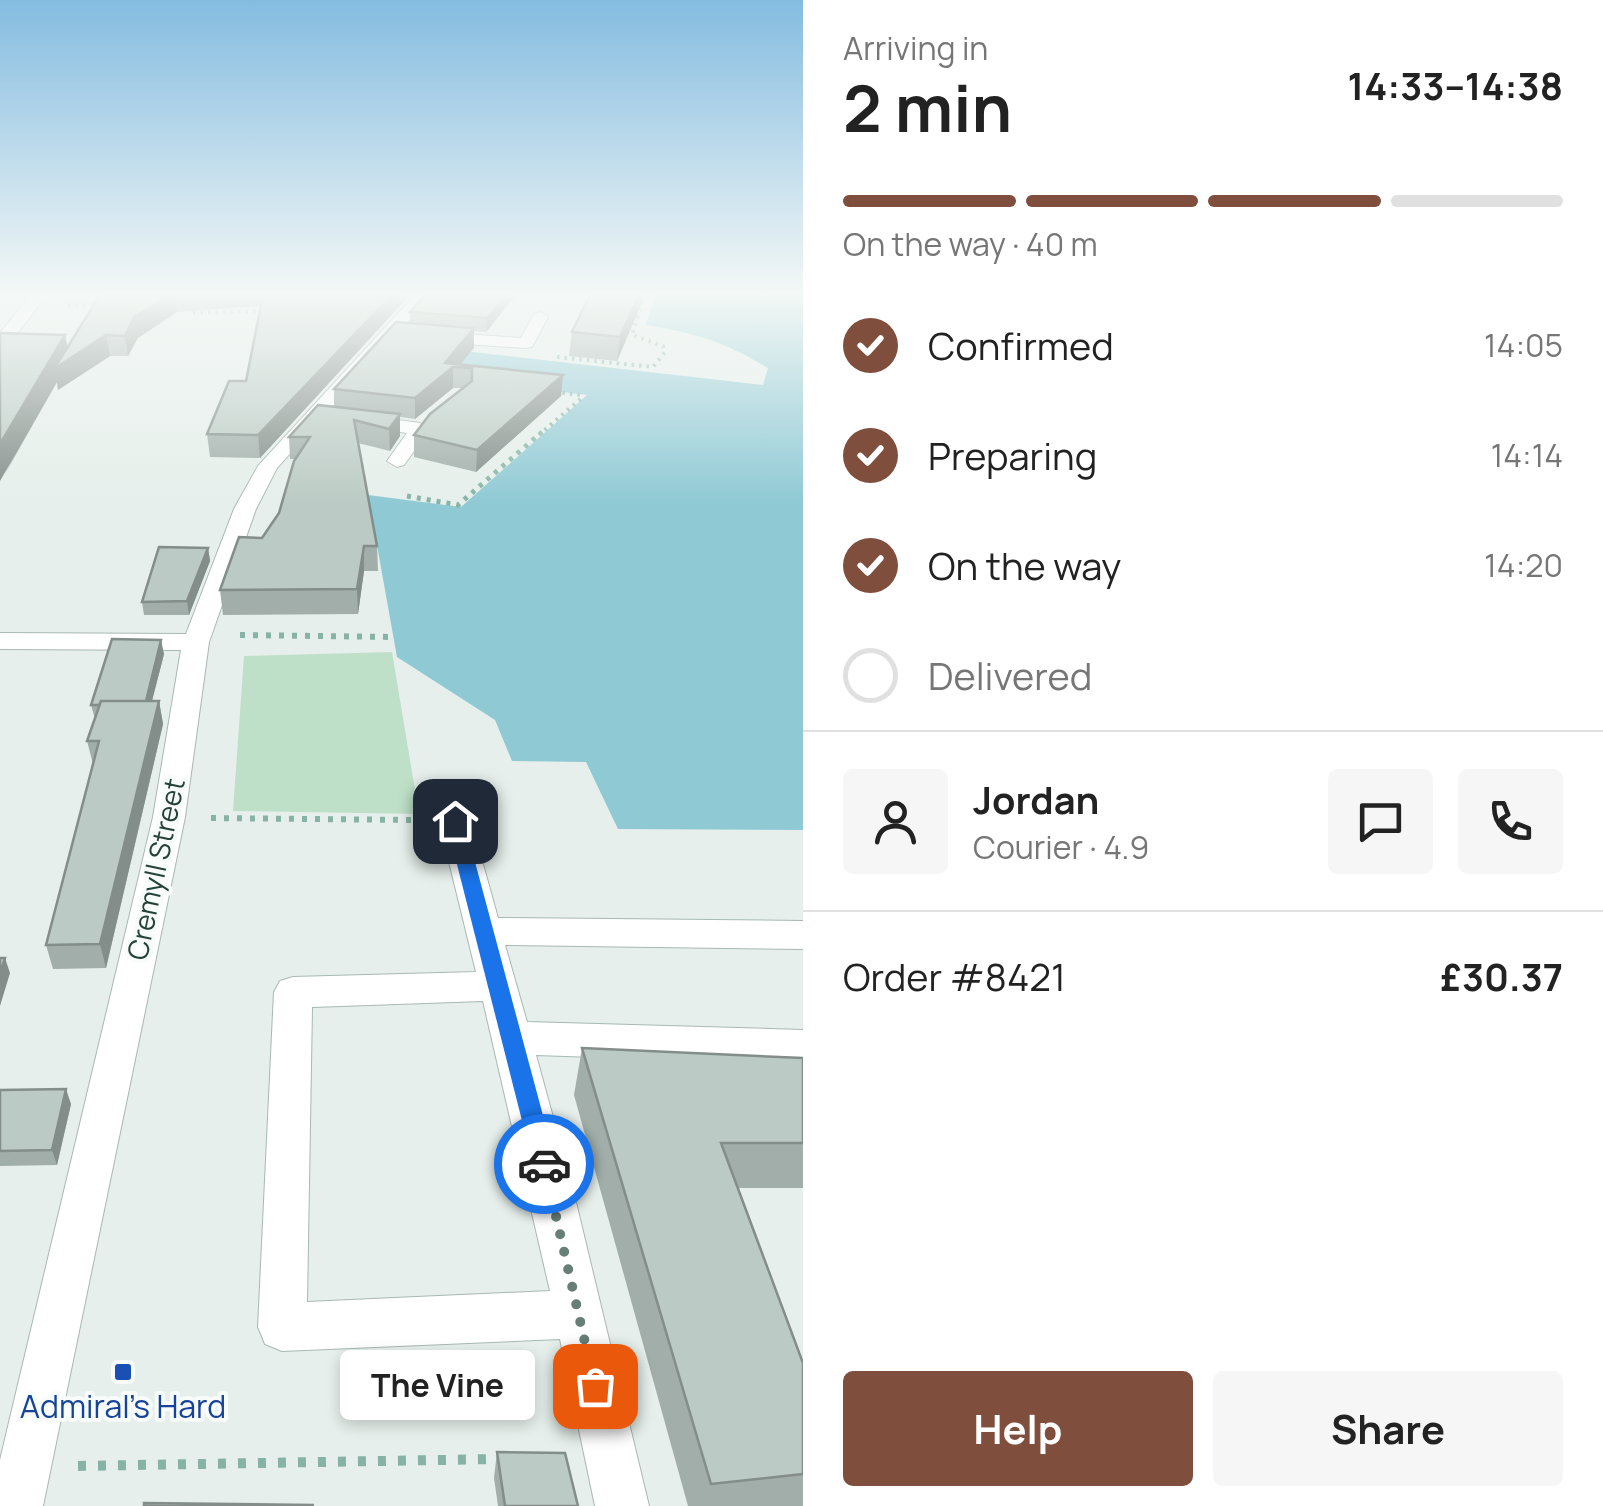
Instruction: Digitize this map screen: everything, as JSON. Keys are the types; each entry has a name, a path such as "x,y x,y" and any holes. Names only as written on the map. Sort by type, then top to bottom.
{"street":[{"name":"Cremyll Street","path":"20,1488 169,817 198,638 245,509 268,466 361,365"},
{"path":"314,417 427,424 397,462"},
{"path":"0,641 198,638"},
{"path":"455,821 512,1038 622,1506"},
{"path":"484,931 803,935"},
{"path":"498,986 293,992 282,1326 579,1314"},
{"path":"512,1038 803,1047"}],"path":[{"path":"390,494 458,505 584,396 546,391"},
{"path":"198,638 393,637"},
{"path":"169,817 455,821"},
{"path":"20,1488 107,1464 514,1459"}],"green space":[{"path":"392,652 419,814 233,811 244,656"}],"water":[{"path":"424,365 590,365 763,385 768,368 763,365 803,365 803,830 618,829 586,762 512,761 495,720 397,657 368,495 461,507 587,395 417,374"}],"building":[{"path":"0,365 47,365 0,444"},
{"path":"249,365 325,365 258,435 207,434 229,381 246,381"},
{"path":"356,365 467,365 563,375 477,450 414,435 430,414 472,381 472,368 453,367 415,398 334,389"},
{"path":"318,405 400,414 389,429 354,420 377,546 364,546 357,589 220,590 239,537 262,538 279,513 294,461 310,437 289,437"},
{"path":"159,547 208,548 187,601 142,602"},
{"path":"112,639 161,640 146,701 101,701 91,705"},
{"path":"101,701 159,701 100,944 46,945 99,741 87,741"},
{"path":"582,1048 803,1058 803,1143 721,1143 803,1363 803,1474 711,1484"},
{"path":"66,1089 52,1150 0,1151 0,1090"},
{"path":"497,1452 565,1453 578,1506 505,1506"},
{"path":"144,1503 314,1505 144,1506"}],"way so far":[{"path":"544,1164 595,1386"}],"place":[{"name":"Admiral's Hard","path":"123,1372"},
{"name":"The Vine","path":"595,1386"}],"route":[{"path":"455,821 544,1164"}]}
